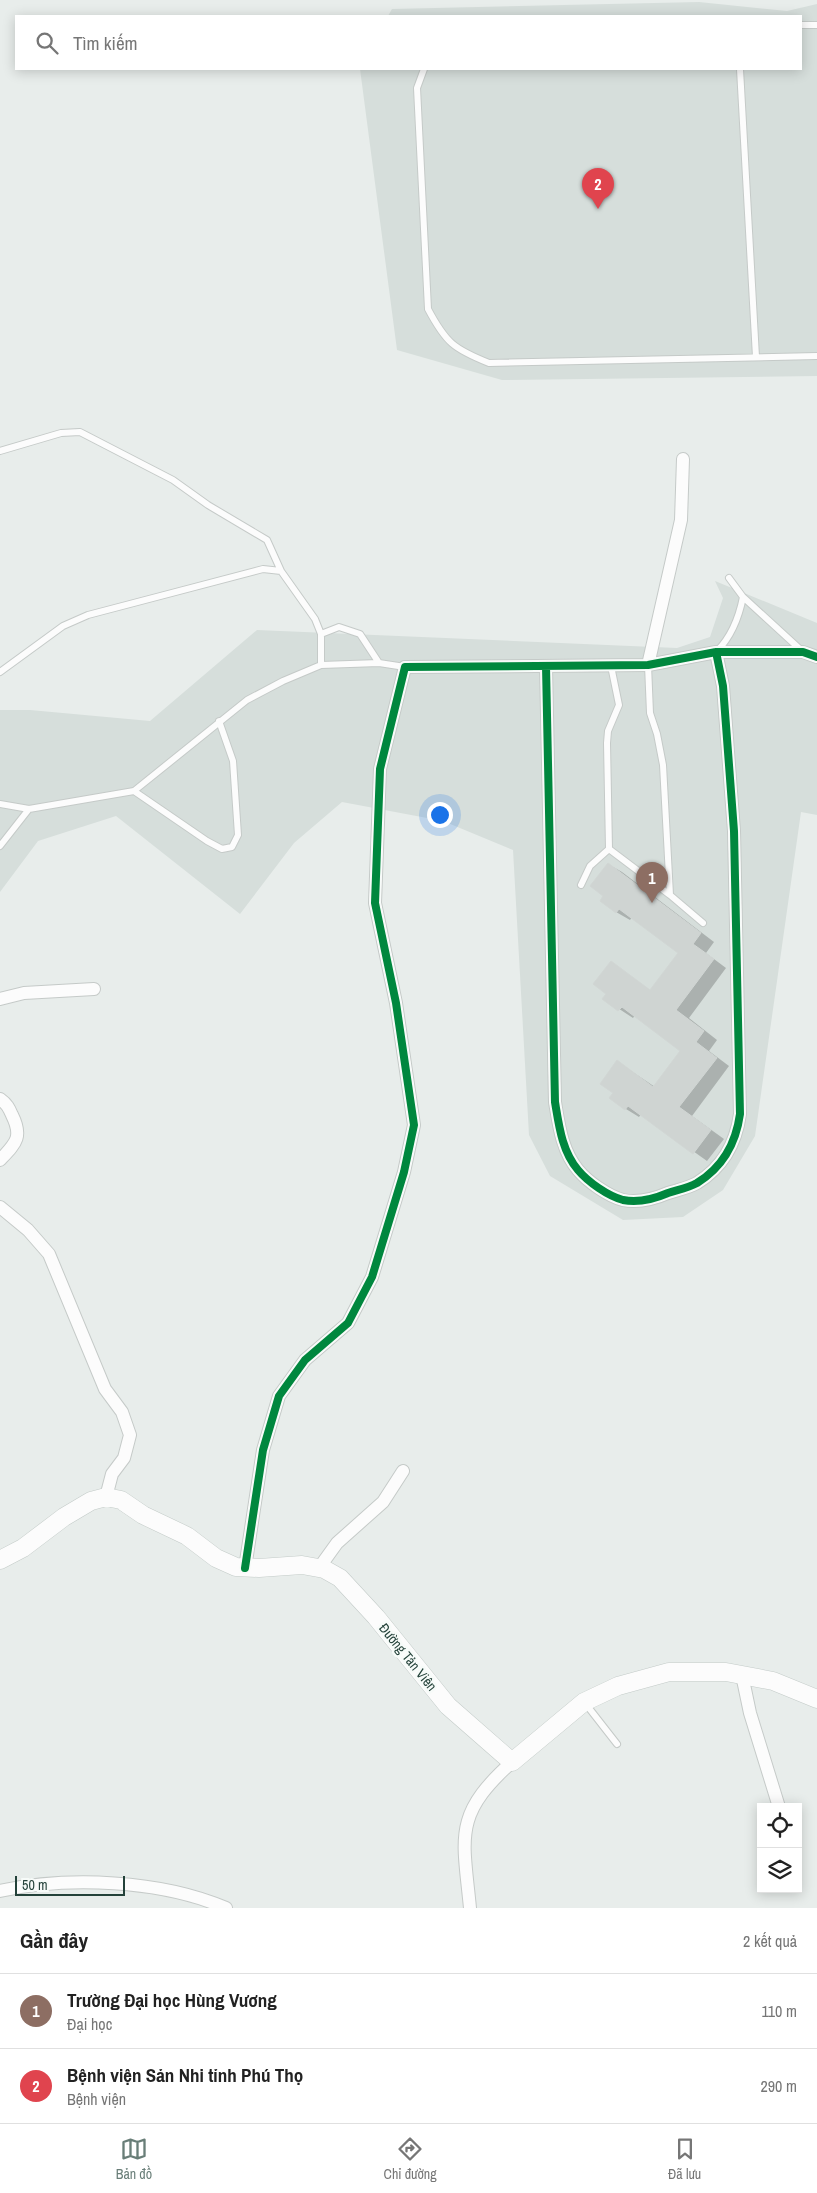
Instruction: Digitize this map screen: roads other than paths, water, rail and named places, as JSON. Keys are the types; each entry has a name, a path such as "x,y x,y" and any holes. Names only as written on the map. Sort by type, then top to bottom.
{"street":[{"path":"648,665 681,520 683,459"},
{"path":"546,666 555,1102 562,1140 578,1170 599,1188 623,1200 650,1200 696,1183 718,1164 730,1149 738,1133 740,1114 734,831 723,686 716,652"},
{"path":"246,1568 263,1450 279,1396 305,1360 348,1323 372,1277 404,1172 414,1125 396,1003 375,902 380,769 405,667 648,665 716,652 803,652 817,657"},
{"path":"0,999 24,993 94,989"},
{"path":"0,1099 7,1104 19,1128 18,1137 0,1160"},
{"path":"0,1207 28,1230 49,1254 104,1389 122,1412 130,1435 124,1458 112,1474 106,1498 91,1501 64,1517 23,1548 0,1560"},
{"path":"319,1568 337,1543 383,1502 403,1471"},
{"name":"Đường Tản Viên","path":"106,1498 121,1500 143,1515 187,1536 216,1558 236,1567 302,1565 319,1568 340,1578 376,1617 448,1706 512,1762"},
{"path":"470,1908 463,1841 470,1811 483,1791 512,1762 584,1702 618,1686 669,1672 726,1672 773,1681 817,1699"},
{"path":"742,1675 750,1713 778,1803"},
{"path":"0,1891 22,1886 99,1883 160,1889 210,1901 223,1907"}],"lane":[{"path":"802,26 817,25"},
{"path":"424,70 417,88 428,309 441,334 463,353 489,364 817,356"},
{"path":"740,70 756,357"},
{"path":"0,450 61,433 80,432 173,480 208,505 267,540 281,571 315,619 321,634 321,665"},
{"path":"0,672 62,626 88,615 262,569 281,571"},
{"path":"729,578 743,597 803,652"},
{"path":"716,652 727,641 740,614 743,597"},
{"path":"321,634 340,627 360,634 379,664"},
{"path":"0,804 29,809 134,790 219,721 248,700 283,681 321,665 379,664 405,667"},
{"path":"648,665 650,714 657,734 662,765 670,895"},
{"path":"610,849 607,743 608,731 619,706 611,666"},
{"path":"134,790 207,841 222,849 232,847 238,835 233,761 219,721"},
{"path":"0,846 29,809"},
{"path":"610,849 704,922"},
{"path":"581,885 590,866 610,849"},
{"path":"584,1702 617,1744"}],"place":[{"name":"Bệnh viện Sản Nhi tỉnh Phú Thọ","path":"598,209"},
{"name":"Trường Đại học Hùng Vương","path":"652,903"}]}
